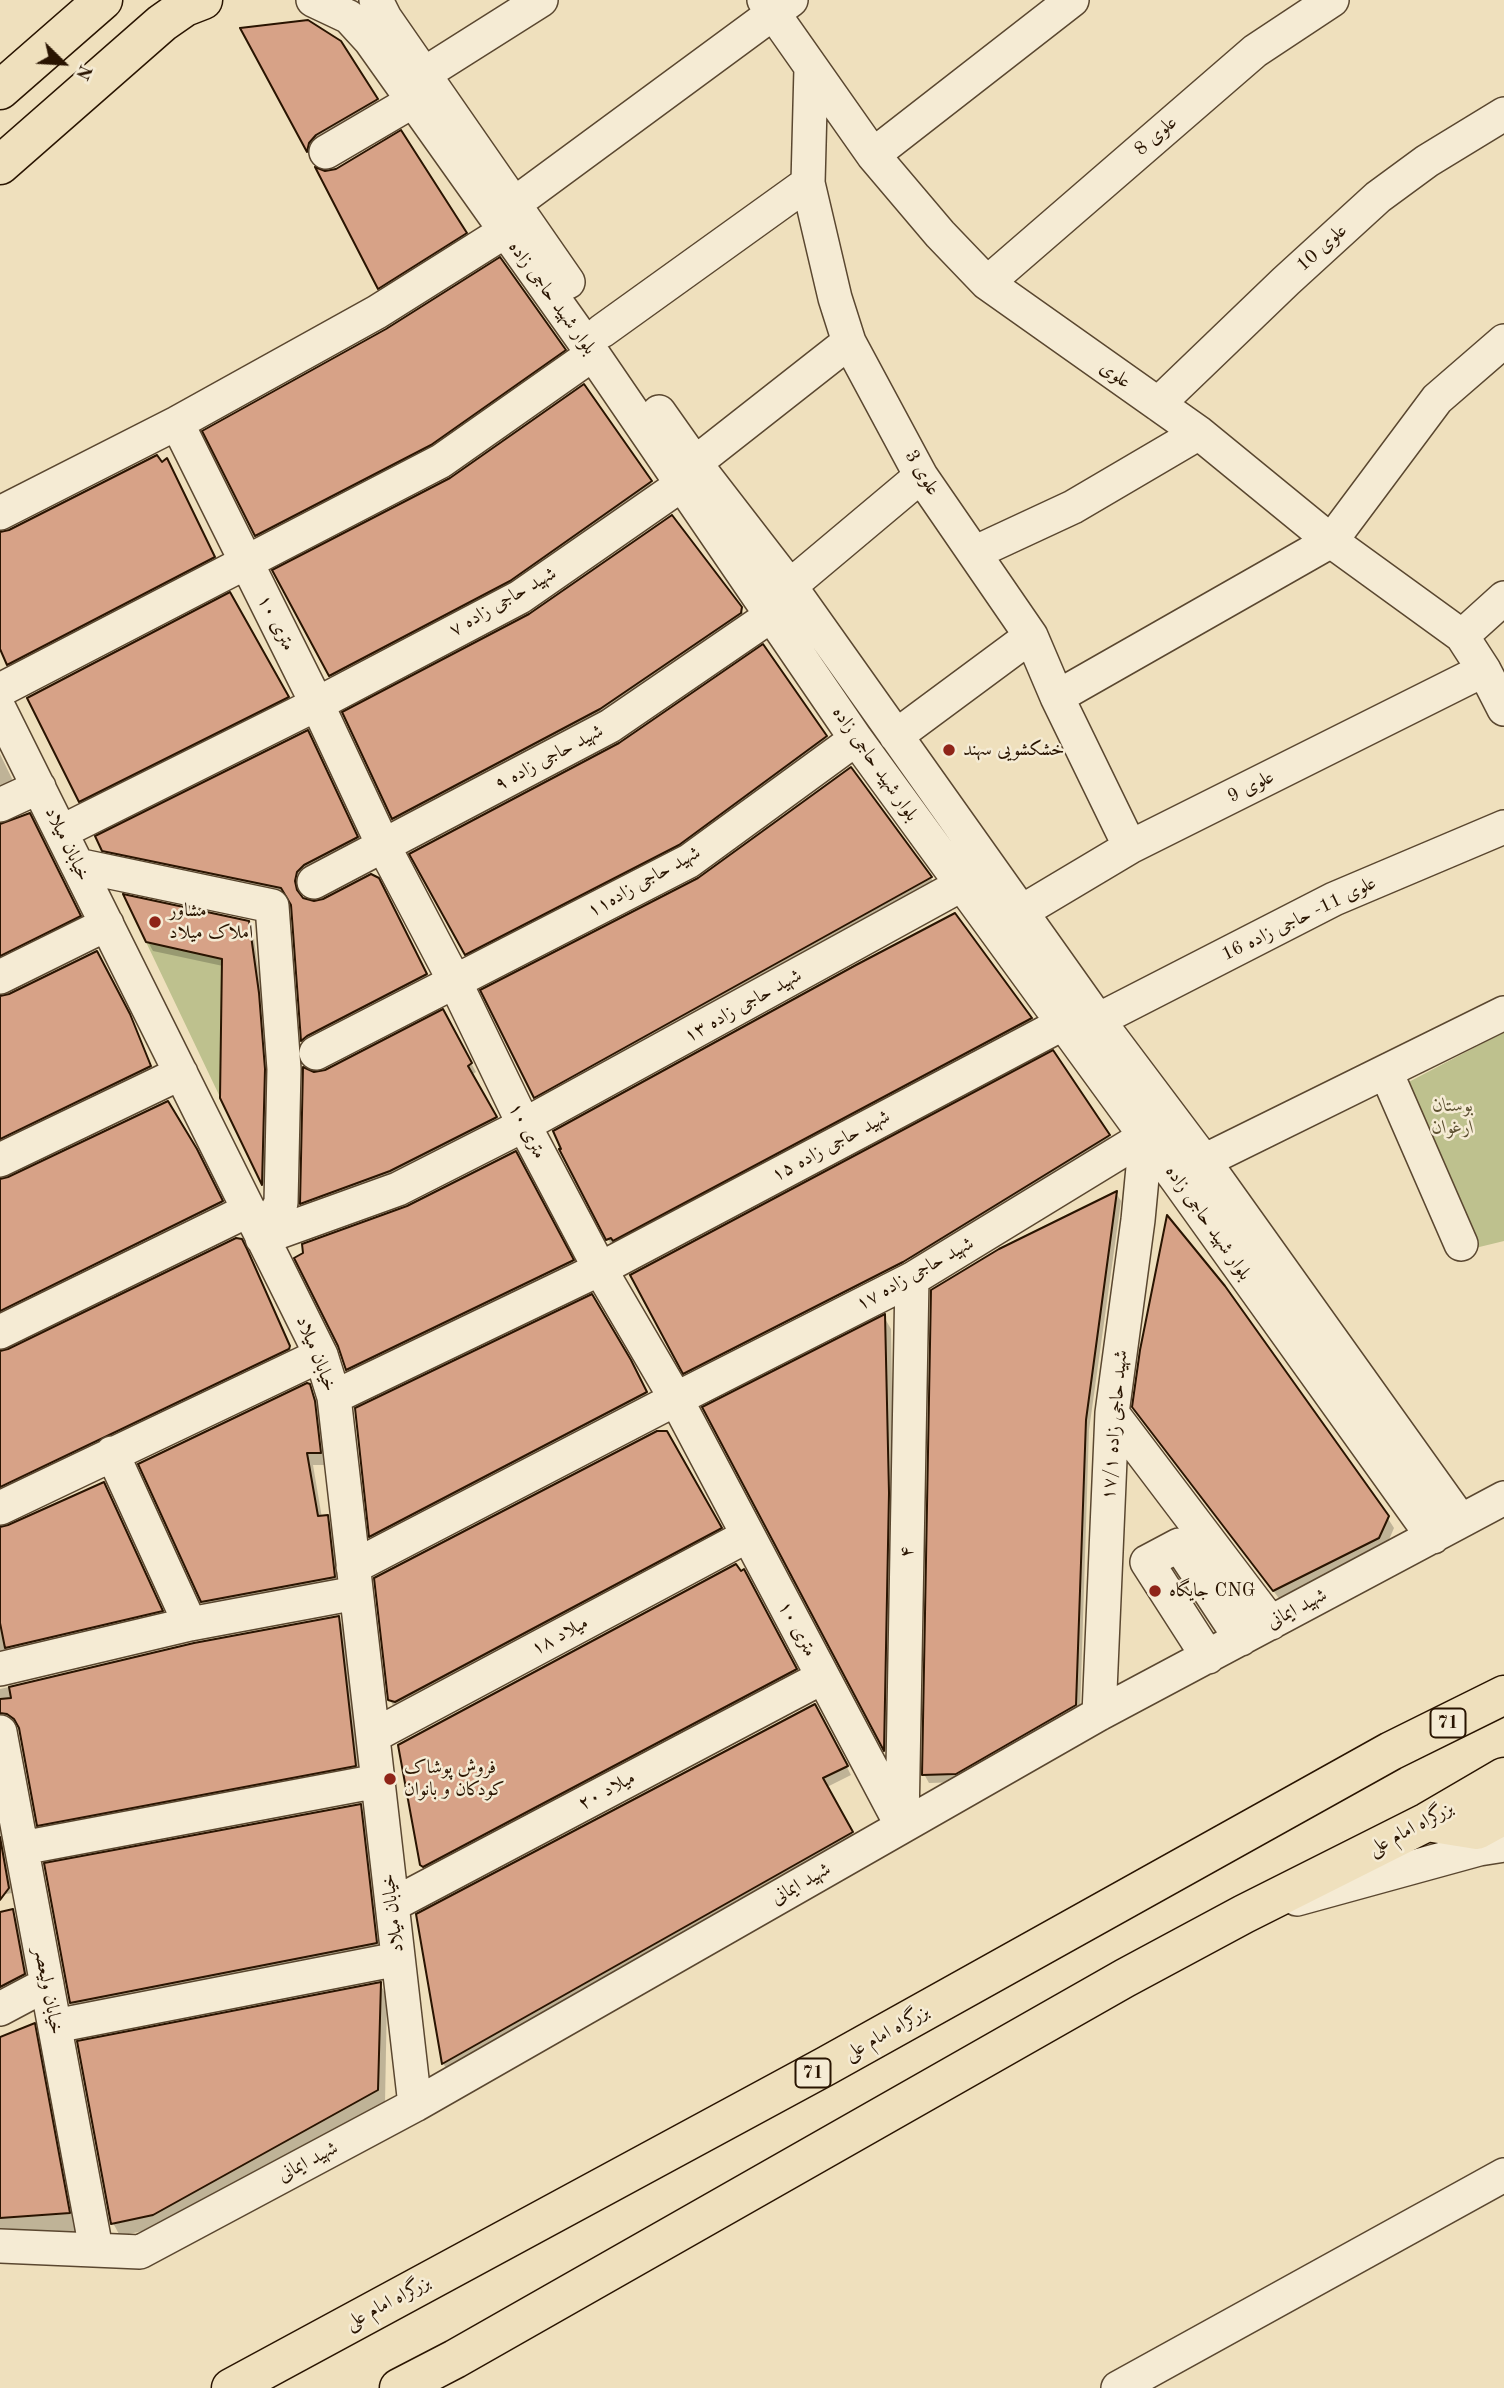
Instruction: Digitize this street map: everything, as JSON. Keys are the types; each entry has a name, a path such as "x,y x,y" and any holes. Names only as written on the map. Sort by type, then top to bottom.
{"main road":[{"path":"0,90 103,0"},
{"path":"0,164 166,12 203,0"},
{"path":"1391,1751 1504,1664"},
{"name":"بزرگراه امام علی","path":"231,2388 826,2066 1391,1751 1504,1695"},
{"name":"بزرگراه امام علی","path":"399,2388 455,2359 1125,1978 1244,1914 1427,1822 1504,1777"},
{"path":"1427,1822 1477,1829 1504,1815"}],"street":[{"name":"بلوار شهید حاجی زاده","path":"313,0 349,17 419,88"},
{"name":"بلوار شهید حاجی زاده","path":"376,0 419,88 688,474 772,615 856,739 1146,1136 1191,1171 1461,1521"},
{"path":"326,152 541,0"},
{"name":"علوی 8","path":"987,283 1255,51 1332,0"},
{"path":"873,155 1068,1"},
{"path":"0,513 177,423 377,312 509,218 776,5"},
{"name":"علوی","path":"776,5 811,68 873,155 940,234 987,283 1199,433 1331,541 1462,636 1484,670 1504,709"},
{"name":"علوی 3","path":"811,68 808,183 835,298 849,342 921,476 1031,636 1057,697 1130,847"},
{"name":"علوی 10","path":"1158,404 1378,197 1427,161 1504,114"},
{"path":"0,690 440,461 808,183"},
{"path":"1057,697 1331,541 1437,399 1504,341"},
{"name":"شهید حاجی زاده ۷","path":"61,832 317,704 520,597 688,474 849,342"},
{"name":"۱۰ متری","path":"177,423 317,704 383,845 455,982 524,1125 600,1269 676,1399 902,1826"},
{"path":"974,553 1073,507 1199,433"},
{"name":"بلوار شهید حاجی زاده","path":"688,474 790,586 1098,1020 1191,1171 1433,1537"},
{"path":"790,586 921,476"},
{"path":"1462,636 1504,598"},
{"name":"شهید حاجی زاده ۹","path":"314,882 610,726 772,615"},
{"path":"896,736 1031,636"},
{"name":"علوی 9","path":"1021,912 1130,847 1484,670"},
{"name":"خیابان میلاد","path":"0,710 321,1355 334,1397 415,2105"},
{"name":"شهید حاجی زاده۱۱","path":"317,1053 689,861 856,739"},
{"path":"0,805 38,787"},
{"name":"علوی 11- حاجی زاده 16","path":"1098,1020 1334,898 1504,827"},
{"path":"77,864 272,906 284,1069 281,1203 256,1224"},
{"name":"شهید حاجی زاده ۱۳","path":"0,1332 256,1224 398,1189 524,1125 961,885"},
{"path":"0,977 107,924"},
{"path":"1138,1220 1151,1203 1191,1171 1504,1013"},
{"name":"شهید حاجی زاده ۱۵","path":"334,1397 600,1269 1062,1024"},
{"path":"1386,1072 1461,1244"},
{"path":"0,1160 181,1073"},
{"name":"شهید حاجی زاده ۱۷/۱","path":"1099,1714 1112,1413 1138,1220 1146,1136"},
{"name":"شهید حاجی زاده ۱۷","path":"0,1669 190,1624 355,1580 676,1399 912,1279 1146,1136"},
{"name":"۴","path":"902,1826 912,1279"},
{"path":"0,1508 321,1355"},
{"path":"1112,1413 1271,1623"},
{"path":"112,1453 190,1624"},
{"name":"شهید ایمانی","path":"0,2246 140,2252 415,2105 1099,1714 1504,1498"},
{"name":"میلاد ۱۸","path":"373,1736 747,1536"},
{"path":"1208,1657 1147,1562 1179,1545 1241,1639"},
{"path":"1169,1597 1200,1577"},
{"name":"میلاد ۲۰","path":"392,1906 823,1677"},
{"name":"خیابان ولیعصر","path":"0,1734 22,1848 15,1892 47,1984 96,2249"},
{"path":"22,1848 378,1781"},
{"path":"1244,1914 1479,1849 1504,1845"},
{"path":"55,2026 398,1959"},
{"path":"0,2009 47,1984"},
{"path":"1118,2388 1504,2175"}],"green space":[{"path":"146,942 205,955 222,955 220,1097"},
{"name":"بوستان ارغوان","path":"1504,1032 1504,1241 1467,1250 1382,1096"}],"building":[{"path":"308,20 341,41 378,99 316,135 309,143 307,152 240,28"},
{"path":"401,130 467,233 378,289 315,167 325,171 336,169"},
{"path":"500,257 566,350 431,445 255,536 202,431 386,329"},
{"path":"584,384 652,481 510,581 329,676 272,570 450,478"},
{"path":"157,455 162,462 167,458 215,557 7,665 0,649 0,532 9,530"},
{"path":"672,515 742,607 741,613 600,709 392,819 342,712 529,614"},
{"path":"230,592 289,697 79,802 27,698"},
{"path":"763,644 827,736 679,845 465,955 409,854 619,743"},
{"path":"308,730 358,837 304,865 297,872 297,890 303,898 314,901 371,874 379,878 427,974 301,1041 291,905 281,888 102,851 95,836"},
{"path":"851,767 932,877 534,1098 480,990 698,878"},
{"path":"30,813 81,916 0,956 0,824"},
{"path":"123,894 249,921 259,993 265,1069 262,1185 220,1098 222,959 146,942"},
{"path":"955,913 1032,1018 613,1241 611,1238 606,1240 559,1149 553,1131"},
{"path":"97,951 130,1014 151,1066 0,1139 0,996"},
{"path":"443,1009 472,1063 468,1066 497,1117 390,1171 300,1204 303,1067 314,1072 325,1070"},
{"path":"1053,1050 1110,1135 903,1262 683,1374 630,1275"},
{"path":"168,1101 197,1149 223,1201 0,1311 0,1179"},
{"path":"516,1151 574,1260 346,1370 338,1346 294,1258 303,1253 302,1244 407,1206"},
{"path":"1117,1191 1086,1420 1076,1705 956,1774 922,1775 931,1290 999,1249"},
{"path":"1167,1215 1225,1286 1389,1516 1379,1538 1273,1591 1132,1407 1140,1350"},
{"path":"236,1238 242,1239 247,1249 289,1349 0,1487 0,1351"},
{"path":"592,1294 647,1392 369,1537 355,1408"},
{"path":"885,1314 889,1493 884,1751 702,1407"},
{"path":"307,1383 310,1384 315,1401 321,1453 307,1453 318,1516 328,1515 335,1577 201,1602 138,1464"},
{"path":"657,1431 667,1431 722,1528 395,1702 388,1700 374,1578"},
{"path":"104,1482 163,1611 5,1648 0,1623 0,1527"},
{"path":"736,1564 741,1571 744,1569 797,1669 423,1867 420,1865 398,1745"},
{"path":"339,1616 356,1766 37,1826 19,1728 14,1719 0,1713 0,1699 11,1698 9,1687 194,1643"},
{"path":"815,1704 848,1766 823,1778 853,1832 442,2064 416,1914"},
{"path":"361,1804 377,1943 70,2003 44,1863"},
{"path":"0,1837 9,1888 0,1900"},
{"path":"13,1909 25,1974 0,1987 0,1912"},
{"path":"381,1982 378,2090 153,2215 111,2224 77,2041"},
{"path":"35,2023 70,2213 0,2218 0,2037"}],"place":[{"name":"خشکشویی سهند","path":"949,750"},
{"name":"مشاور املاک میلاد","path":"155,922"},
{"name":"جایگاه CNG","path":"1155,1591"},
{"name":"فروش پوشاک کودکان و بانوان","path":"390,1779"}]}
